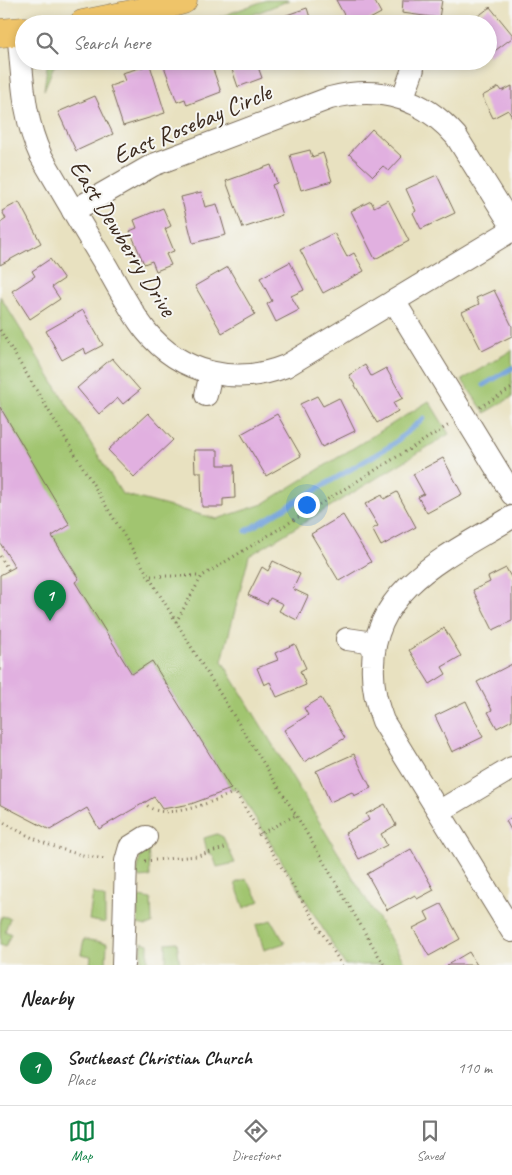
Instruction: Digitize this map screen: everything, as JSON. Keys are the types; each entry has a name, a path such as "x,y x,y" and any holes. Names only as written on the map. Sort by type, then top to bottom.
{"main road":[{"path":"127,15 183,0"}],"street":[{"name":"East Dewberry Drive","path":"19,70 30,133 40,156 73,212 148,333 208,384 268,373 286,366 512,230"},
{"path":"403,98 412,70"},
{"name":"East Rosebay Circle","path":"73,212 153,165 319,102 359,92 377,92 403,98 437,116 456,136 512,226"},
{"path":"394,301 512,494"},
{"path":"512,517 424,572 399,594 383,617 374,643 372,671 378,709 383,722 440,811 512,931"},
{"path":"347,638 374,643"},
{"path":"440,811 512,768"},
{"path":"122,965 126,861 130,847 146,837"}],"path":[{"path":"0,330 176,622 296,815 384,965"},
{"path":"478,408 512,388"},
{"path":"176,622 202,576 450,424"},
{"path":"0,556 9,571"},
{"path":"150,576 202,576"},
{"path":"144,802 149,809 161,812 204,804 235,792 259,834 342,965"},
{"path":"259,834 296,815"},
{"path":"0,820 48,845 73,853 110,860"},
{"path":"139,862 197,856 228,847"}],"green space":[{"path":"266,0 290,0 252,15 225,15"},
{"path":"46,70 52,70 44,90"},
{"path":"0,296 122,494 217,519 263,504 429,401 449,434 249,556 222,661 406,965 345,965 237,788 231,789 152,661 132,674 75,582 79,579 52,536 69,525 0,407"},
{"path":"512,350 512,397 485,413 462,380"},
{"path":"217,834 223,837 235,863 217,867 213,855 207,852 204,838"},
{"path":"148,846 150,877 140,878 137,874 142,847"},
{"path":"246,879 260,901 244,908 235,883"},
{"path":"93,893 105,898 105,923 89,920"},
{"path":"139,897 151,899 152,924 146,926 138,924 137,899"},
{"path":"2,916 10,918 5,931 11,934 5,947 0,945 0,922"},
{"path":"271,920 285,943 264,950 256,925"},
{"path":"84,939 107,943 106,965 90,965 91,956 81,954"},
{"path":"142,942 148,944 148,965 141,965"},
{"path":"177,942 180,965 166,965 166,943"}],"building":[{"path":"336,0 374,0 381,13 377,15 344,15"},
{"path":"403,0 442,0 440,15 402,13"},
{"path":"490,7 497,15 480,15"},
{"path":"307,8 309,15 287,15"},
{"path":"497,16 512,34 512,38 497,49"},
{"path":"132,70 152,70 165,113 123,126 110,86 125,81 122,73"},
{"path":"165,70 213,70 221,92 187,105 185,99 177,102"},
{"path":"232,70 259,70 262,78 238,87"},
{"path":"512,86 512,117 508,110 493,118 482,96 499,87 502,91"},
{"path":"95,96 113,134 76,151 58,112"},
{"path":"372,129 402,157 389,171 383,166 373,176 349,154"},
{"path":"310,150 312,157 323,153 332,181 301,190 290,155"},
{"path":"271,165 277,183 272,185 282,215 243,228 226,181"},
{"path":"437,175 455,213 421,229 413,213 416,211 406,189"},
{"path":"201,192 205,207 217,204 226,235 193,243 181,197"},
{"path":"388,200 409,241 375,259 351,211 371,201 374,207"},
{"path":"19,202 41,243 0,265 0,223 6,219 2,211"},
{"path":"163,208 171,226 165,229 174,251 166,254 171,265 156,271 152,261 144,264 130,231 137,228 134,220"},
{"path":"334,233 347,257 354,253 364,271 323,293 300,250"},
{"path":"50,259 64,279 52,287 60,299 30,319 12,291 35,276 32,271"},
{"path":"290,262 304,290 291,296 299,310 276,322 267,304 272,301 260,278"},
{"path":"228,267 255,314 222,333 195,286"},
{"path":"494,290 512,326 512,336 482,351 462,312 479,304 476,298"},
{"path":"83,310 103,345 86,354 84,348 62,360 46,331"},
{"path":"112,358 140,390 123,404 118,398 99,414 77,388"},
{"path":"365,365 371,376 386,368 403,398 393,403 398,411 377,423 349,375"},
{"path":"317,396 323,406 339,398 355,431 322,447 300,404"},
{"path":"0,407 70,525 52,536 79,579 75,582 132,674 152,661 231,789 191,804 162,809 154,797 99,829 87,808 50,830 0,804 0,575 15,567 0,543"},
{"path":"148,413 173,440 134,477 108,450"},
{"path":"277,414 301,456 266,476 241,434"},
{"path":"194,450 218,450 218,465 234,465 235,498 223,499 223,507 202,507 201,472 195,472"},
{"path":"443,458 462,494 427,513 418,497 424,494 413,474"},
{"path":"397,492 416,527 381,546 372,529 378,526 365,504 382,495 384,499"},
{"path":"343,515 371,562 339,581 311,534"},
{"path":"273,561 300,574 293,589 308,596 297,620 279,611 283,604 270,598 267,604 248,595 262,567 268,571"},
{"path":"506,568 512,579 512,621 493,630 473,590 490,582 488,577"},
{"path":"444,628 461,656 442,667 446,674 430,684 409,650"},
{"path":"295,644 306,668 300,671 306,685 277,697 270,682 264,685 257,668 278,660 275,653"},
{"path":"512,664 512,720 497,728 488,712 492,710 477,682"},
{"path":"321,698 345,738 304,762 284,730 308,715 304,708"},
{"path":"466,701 483,737 452,752 435,716"},
{"path":"354,754 371,788 354,796 352,792 330,802 316,771"},
{"path":"385,804 396,825 381,834 387,845 359,859 345,833 369,820 366,814"},
{"path":"512,817 512,832 506,821"},
{"path":"411,849 434,890 417,899 415,895 387,910 367,874"},
{"path":"441,904 460,939 429,956 413,928 429,920 425,912"},
{"path":"469,952 477,965 447,965"}],"waterway":[{"path":"484,385 512,368"},
{"path":"246,531 392,445 424,418"}],"place":[{"name":"Southeast Christian Church","path":"50,621"}]}
